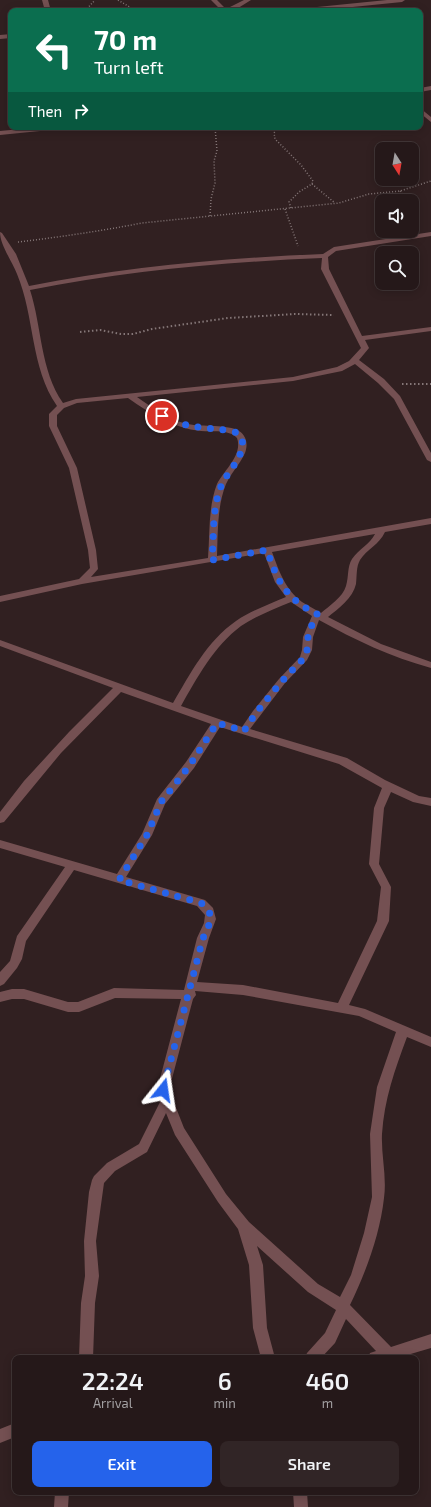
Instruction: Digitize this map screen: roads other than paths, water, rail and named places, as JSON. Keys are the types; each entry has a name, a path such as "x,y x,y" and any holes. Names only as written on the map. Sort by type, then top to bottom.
{"street":[{"path":"214,0 222,8"},
{"path":"235,8 248,0"},
{"path":"326,8 402,0"},
{"path":"423,113 431,120"},
{"path":"0,134 33,130"},
{"path":"0,234 4,245 21,273 35,320 42,366 52,396 61,406"},
{"path":"26,289 84,278 135,271 325,256 334,249 428,235"},
{"path":"82,581 94,569 92,550 73,468 53,426 53,414 61,406 76,401 293,379 339,369 352,363 364,348 361,338 325,269 325,256"},
{"path":"361,338 431,329"},
{"path":"355,360 384,384 397,398 431,460"},
{"path":"129,395 175,423 233,431 242,438 242,448 220,488 216,509 212,560"},
{"path":"0,599 82,581 212,560 431,521"},
{"path":"244,731 256,713 282,681 304,658 307,650 309,632 319,616 346,594 351,586 352,568 355,560 358,555 373,545 381,530"},
{"path":"267,550 281,585 292,598 303,607 362,639 403,658 431,665"},
{"path":"174,708 217,644 233,628 267,608 292,598"},
{"path":"0,643 217,723 343,760 388,786 417,799 431,802"},
{"path":"0,819 22,790 45,764 79,727 120,687"},
{"path":"119,880 147,835 161,802 190,765 217,723"},
{"path":"341,1008 383,921 386,887 374,864 379,808 388,786"},
{"path":"0,844 201,903 208,908 211,916 210,925 203,938 191,990 163,1090 179,1131 222,1198 244,1226 313,1288 343,1307 389,1354"},
{"path":"0,981 11,968 16,958 16,950 21,939 72,865"},
{"path":"0,997 12,994 24,994 68,1007 79,1007 114,993 191,990 243,990 362,1012 431,1042"},
{"path":"315,1355 330,1338 357,1276 370,1233 378,1197 376,1134 383,1087 403,1030"},
{"path":"86,1355 88,1303 92,1276 90,1241 95,1192 98,1180 111,1166 143,1148 167,1099"},
{"path":"244,1226 256,1265 260,1328 267,1355"},
{"path":"386,1355 431,1342"},
{"path":"0,1436 12,1431"},
{"path":"61,1507 62,1495"},
{"path":"300,1495 301,1507"}]}
